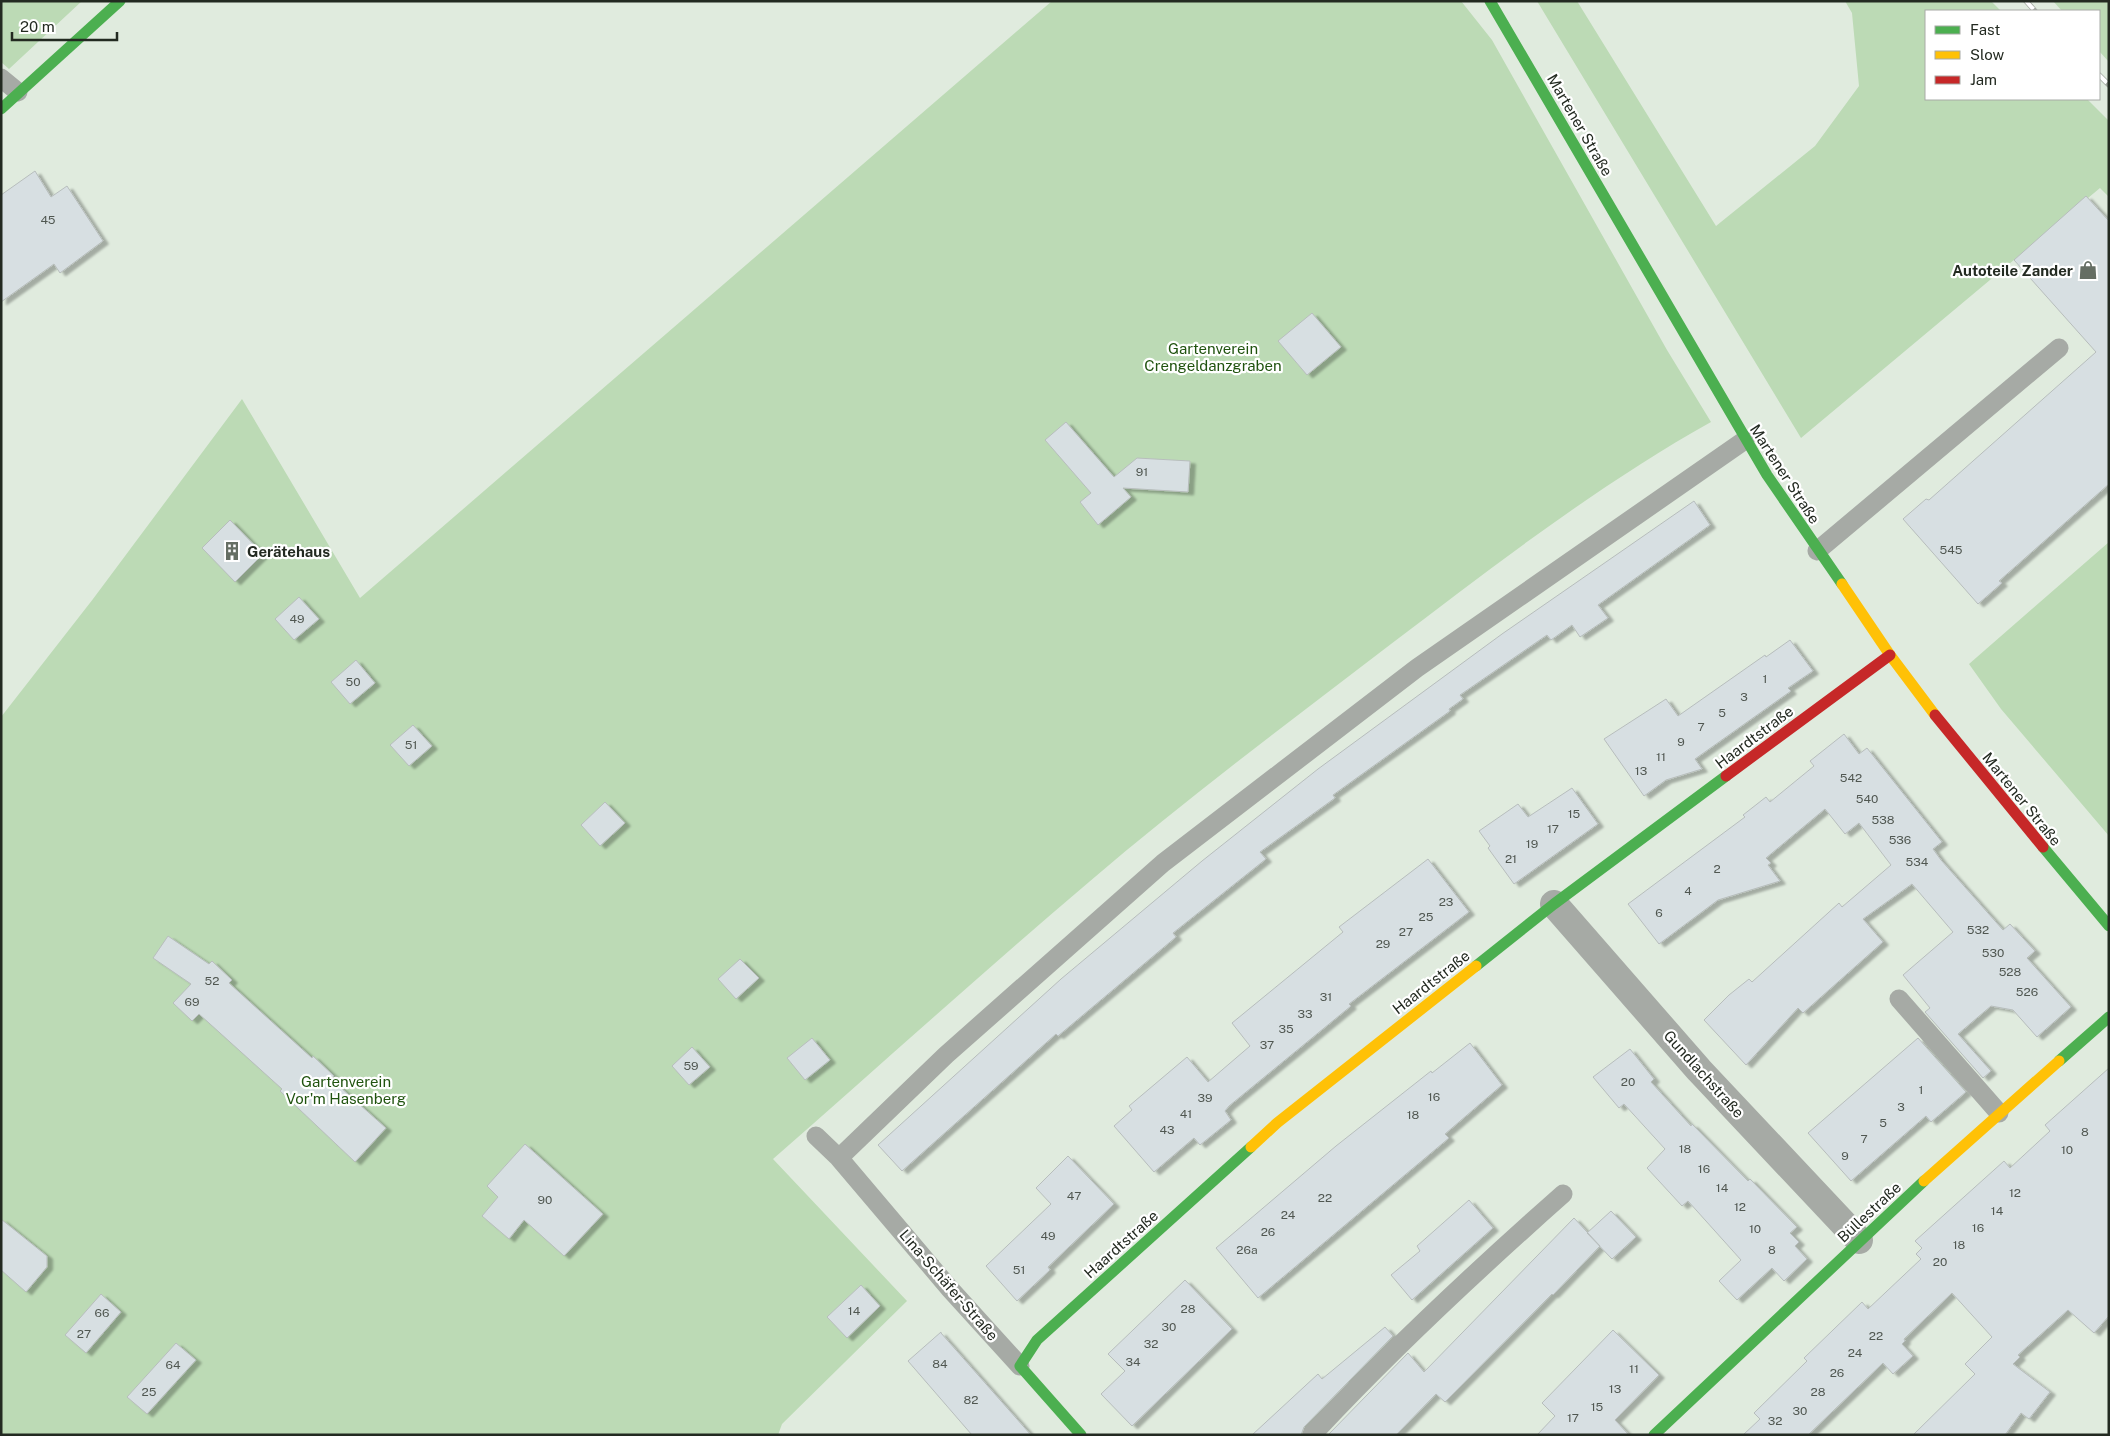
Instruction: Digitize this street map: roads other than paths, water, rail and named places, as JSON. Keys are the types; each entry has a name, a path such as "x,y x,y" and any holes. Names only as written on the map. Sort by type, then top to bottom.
{"street":[{"path":"1,109 120,1"},
{"name":"Martener Straße","path":"1490,1 1745,440 1817,550 1890,655 1964,752 2109,926"},
{"name":"Haardtstraße","path":"1020,1366 1037,1340 1278,1123 1554,904 1890,655"},
{"name":"Gundlachstraße","path":"1554,904 1699,1070 1859,1240"},
{"name":"Büllestraße","path":"1654,1435 1859,1240 1999,1112 2109,1017"},
{"name":"Lina-Schäfer-Straße","path":"1020,1366 1081,1435"}],"lane":[{"path":"1,78 18,92"},
{"path":"1817,550 2059,348"},
{"path":"838,1158 946,1055 1163,863 1417,668 1745,440"},
{"path":"1899,999 1999,1112"},
{"name":"Lina-Schäfer-Straße","path":"816,1136 838,1158 950,1289 1020,1366"},
{"path":"1312,1435 1368,1375 1563,1194"}],"railway":[{"path":"2026,1 2034,10"},
{"path":"2100,76 2109,85"}],"place":[{"name":"Autoteile Zander","path":"2088,270"},
{"name":"Gerätehaus","path":"232,551"}],"park label":[{"name":"Gartenverein Crengeldanzgraben","path":"1213,356"},
{"name":"Gartenverein Vor'm Hasenberg","path":"346,1090"}]}
